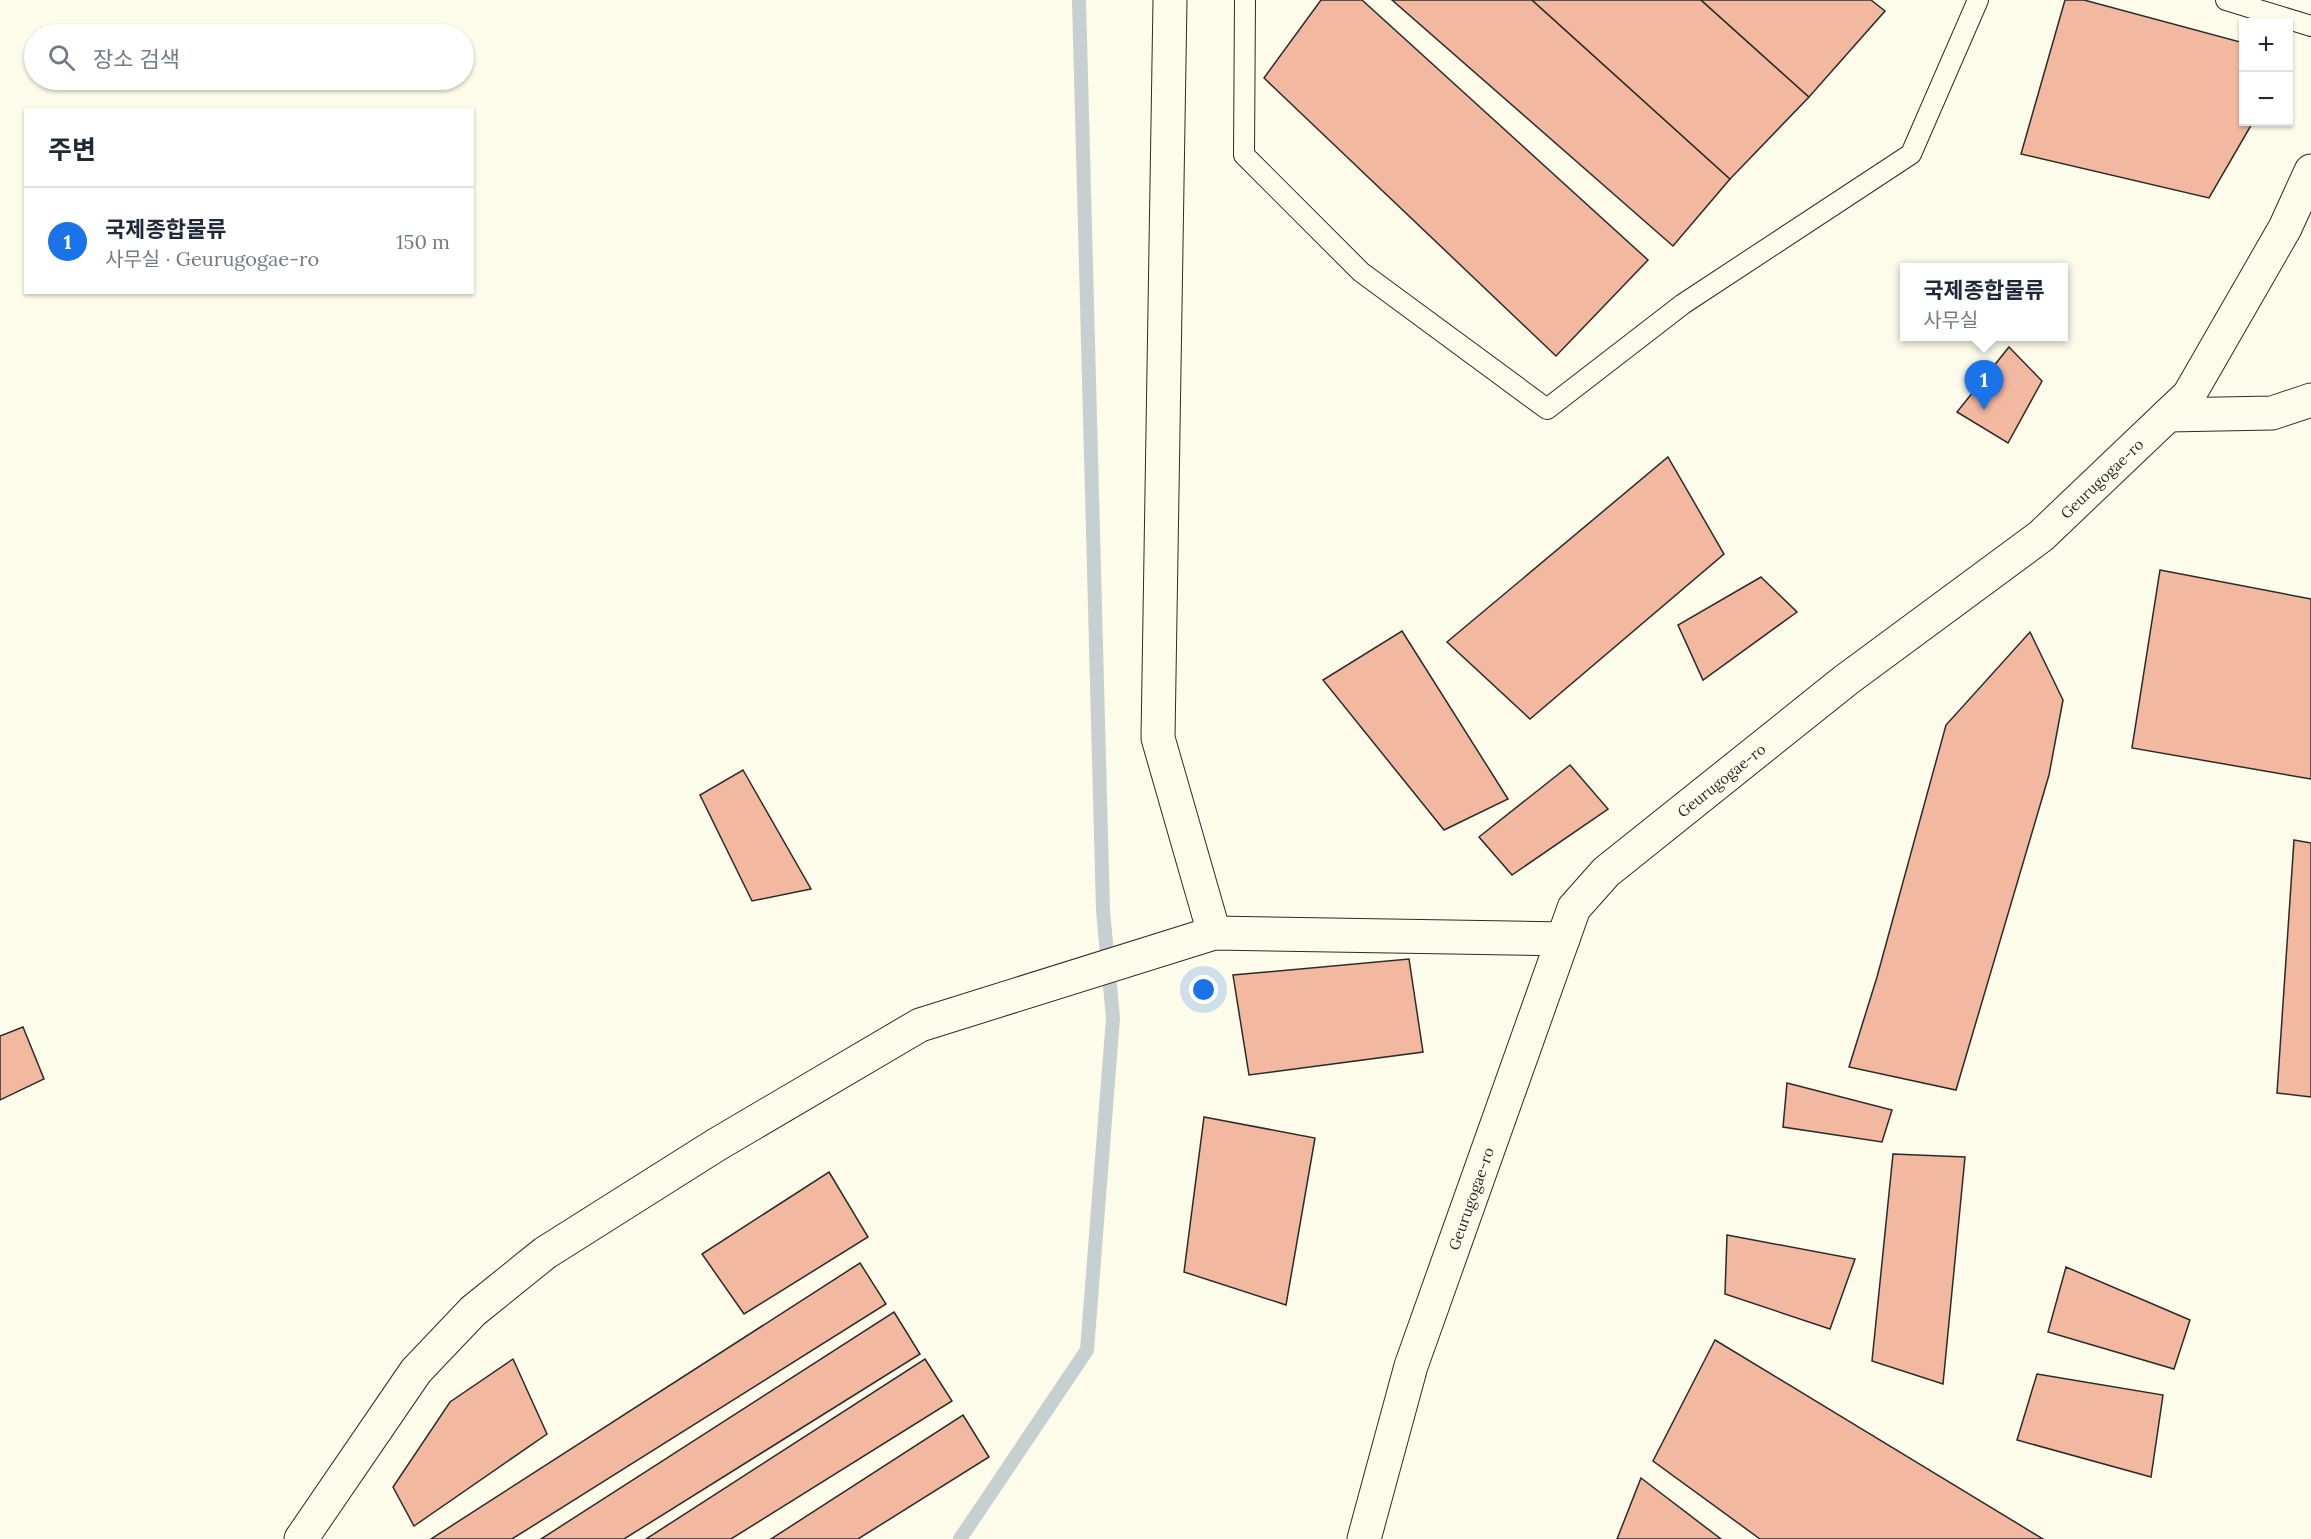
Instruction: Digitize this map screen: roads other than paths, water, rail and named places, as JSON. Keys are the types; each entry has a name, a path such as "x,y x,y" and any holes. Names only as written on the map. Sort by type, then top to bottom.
{"street":[{"path":"1170,0 1158,738 1214,933"},
{"name":"Geurugogae-ro","path":"1364,1539 1411,1366 1574,909 1606,872 1846,680 2041,536 2189,395 2285,228 2311,171"},
{"path":"2168,415 2272,413 2311,400"},
{"path":"301,1539 416,1371 473,1311 545,1253 716,1145 920,1025 1214,933 1563,939"}],"lane":[{"path":"1245,0 1244,155 1361,272 1547,409 1683,304 1911,154 1978,0"},
{"path":"2226,0 2311,26"}],"waterway":[{"path":"960,1539 1087,1350 1113,1018 1103,911 1079,0"}],"place":[{"name":"국제종합물류","path":"1984,410"}]}
